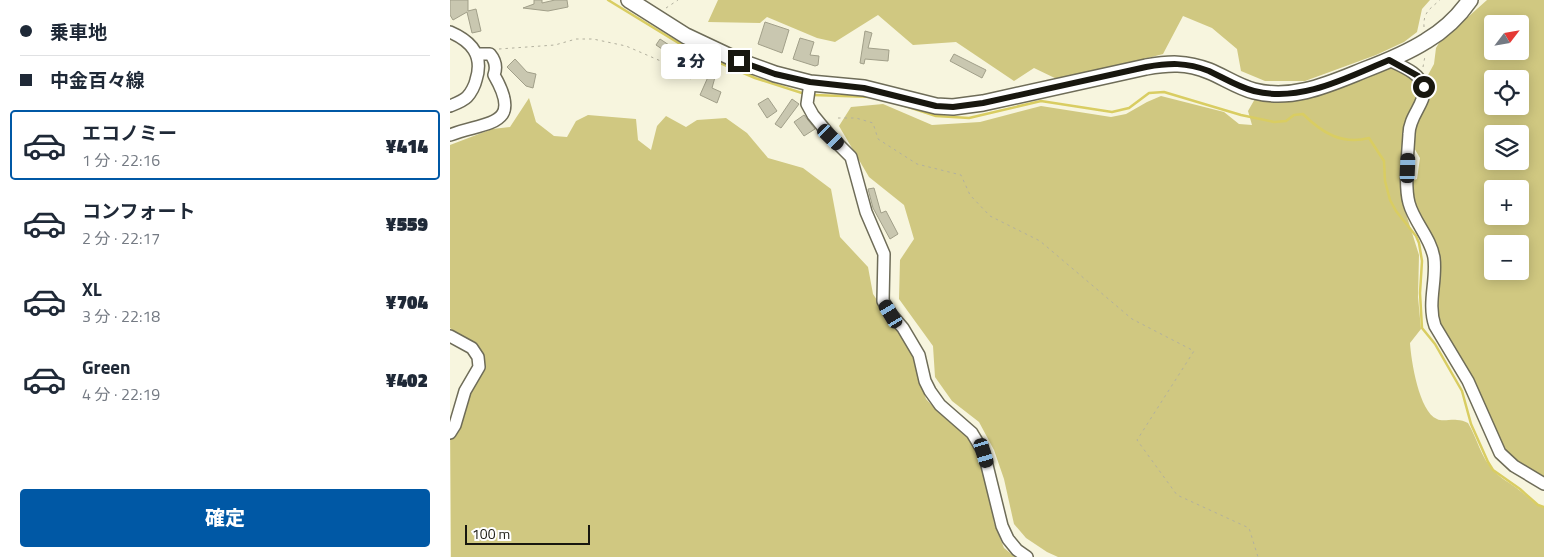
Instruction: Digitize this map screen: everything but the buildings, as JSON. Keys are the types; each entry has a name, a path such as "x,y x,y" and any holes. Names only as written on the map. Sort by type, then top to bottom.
{"main road":[{"path":"629,0 686,36 739,61 809,89 864,88 936,106 953,107 983,103 1171,63 1190,65 1209,71 1255,92 1285,94 1308,91 1325,86 1409,51 1438,33 1470,0"}],"street":[{"path":"450,32 463,37 472,45 477,54 480,70 476,83 467,97 450,106"},
{"path":"450,135 497,120 505,111 506,105 502,91 494,74 496,65 490,54 477,54"},
{"path":"1389,60 1418,76 1424,87 1421,102 1409,126 1407,184 1408,202 1434,255 1434,281 1431,300 1432,318 1468,381 1500,452 1514,466 1544,484"},
{"path":"809,89 807,104 813,114 831,137 851,157 866,212 884,254 883,301 903,328 919,355 925,381 930,391 940,405 972,433 984,453 1002,526 1008,539 1017,550 1027,557"},
{"path":"450,336 472,348 478,357 479,367 466,391 455,425 450,433"}],"path":[{"path":"657,18 678,0"},
{"path":"490,54 499,48 556,45 576,39 593,40 626,46 670,65 674,64 683,50"},
{"path":"838,118 856,118 873,123 878,138 917,164 961,175 970,195 990,216 1040,241 1132,319 1194,351 1137,440 1177,495 1248,528 1258,557"}],"shaded area":[{"path":"718,0 1430,0 1422,9 1417,32 1404,42 1376,55 1305,81 1265,81 1241,71 1237,49 1212,28 1183,16 1163,54 1061,81 1034,68 1014,81 956,42 913,45 878,15 835,42 817,38 767,17 760,23 708,22"},
{"path":"1487,0 1544,0 1544,479 1513,460 1503,449 1435,314 1438,275 1419,214 1411,196 1412,181 1417,179 1420,158 1413,146 1414,122 1428,90 1428,75 1434,64 1436,48 1439,43"},
{"path":"1386,66 1411,75 1421,90 1403,172 1402,201 1419,255 1418,297 1421,329 1410,343 1417,385 1425,407 1431,414 1441,420 1460,420 1468,423 1486,460 1494,471 1534,503 1544,508 1544,557 1058,557 1026,538 1014,524 1004,479 994,450 979,422 952,401 935,377 933,346 899,299 900,260 914,239 904,205 869,177 839,126 851,107 883,104 932,125 980,122 1041,106 1111,117 1126,114 1161,96 1224,112 1239,124 1252,125 1248,111 1256,97"},
{"path":"529,98 536,122 554,136 567,137 576,121 588,115 636,119 638,140 651,150 657,126 666,116 686,127 697,120 726,118 747,133 768,158 803,168 831,189 840,237 868,267 873,294 907,345 926,399 938,412 970,439 988,488 994,523 1004,548 1015,557 451,557 450,420 458,408 480,362 465,342 450,328 450,145 492,129 510,127"}],"waterway":[{"path":"608,0 690,50 755,78 805,94"},
{"path":"899,104 936,116 969,118 1041,101 1112,112 1129,108 1149,93 1164,92 1241,115 1274,122 1286,121 1294,115 1303,114 1318,127 1333,136 1350,140 1369,138 1384,161 1385,181 1390,200 1419,243 1422,261 1420,293 1422,328 1435,344 1462,391 1471,424 1493,470 1520,489 1538,505 1544,507"},
{"path":"813,95 872,97"}],"route":[{"path":"739,61 775,74 810,82 864,88 936,106 953,107 983,103 1171,63 1190,65 1209,71 1255,92 1285,94 1308,91 1325,86 1389,60 1418,76 1424,87"}]}
